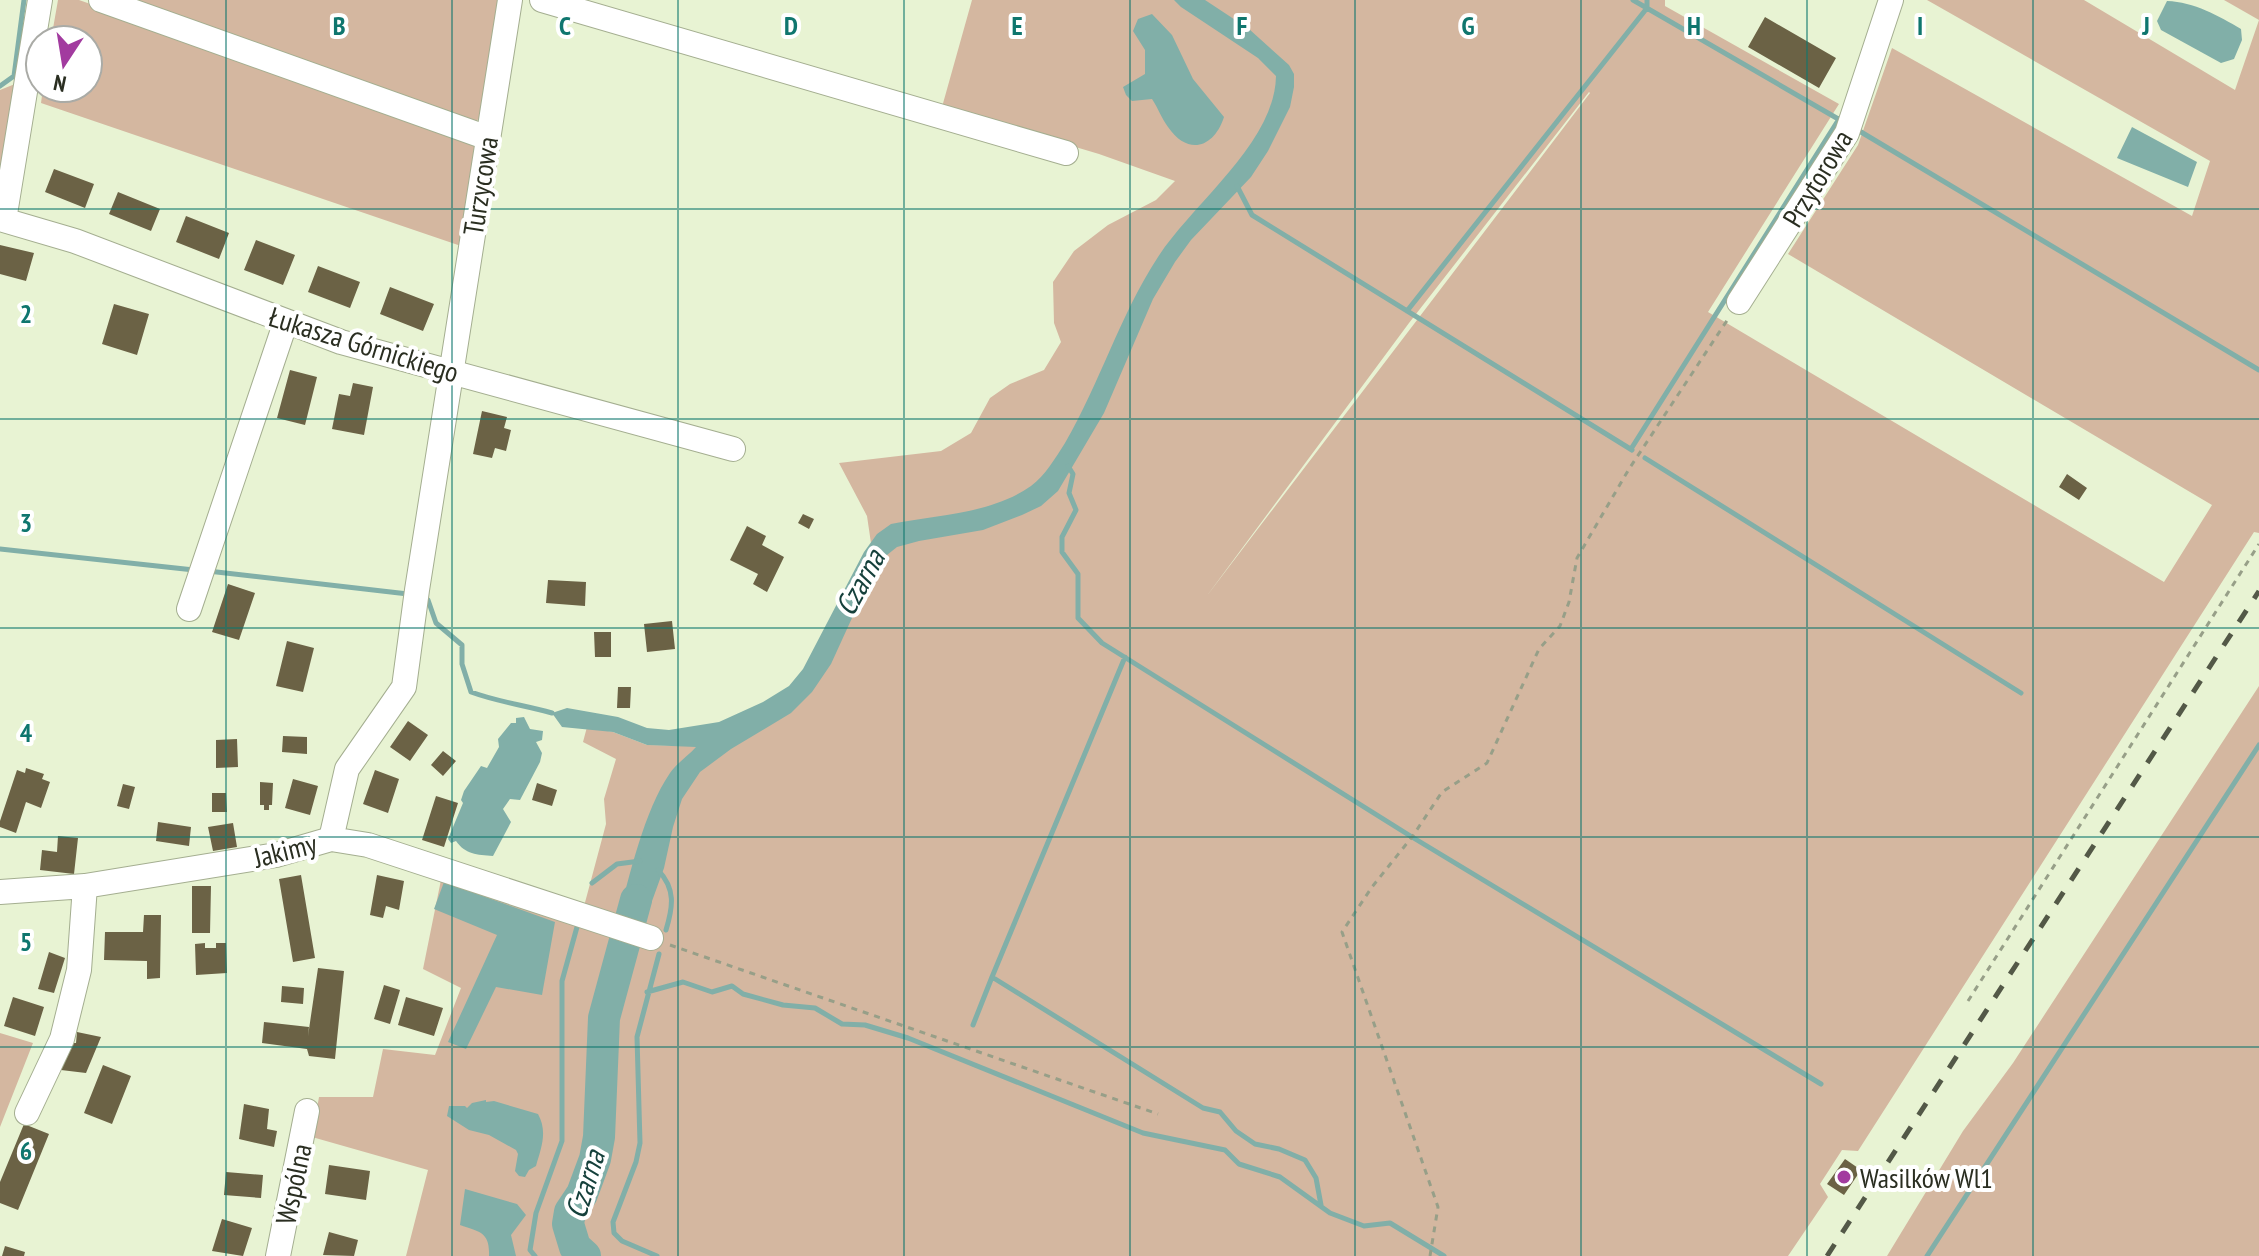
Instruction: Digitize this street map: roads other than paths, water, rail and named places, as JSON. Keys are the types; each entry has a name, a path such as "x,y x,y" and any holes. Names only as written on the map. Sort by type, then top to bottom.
{"street":[{"path":"2,220 40,0"},
{"path":"101,0 488,138"},
{"name":"Turzycowa","path":"331,839 347,769 404,687 510,0"},
{"path":"542,0 1066,153"},
{"name":"Przytorowa","path":"1739,302 1847,133 1891,0"},
{"name":"Łukasza Górnickiego","path":"2,220 75,241 341,342 733,449"},
{"path":"189,609 286,321"},
{"name":"Jakimy","path":"0,892 85,886 276,855 331,839 368,845 651,938"},
{"path":"27,1113 62,1039 79,970 85,886"},
{"name":"Wspólna","path":"278,1256 307,1111"}],"water":[{"path":"1174,0 1205,0 1249,29 1289,65 1294,74 1290,107 1268,151 1251,177 1191,240 1175,262 1153,299 1104,413 1058,491 1041,506 983,530 919,541 897,547 887,555 831,664 812,692 791,713 731,749 700,772 682,799 664,868 643,926 618,919 639,843 661,788 670,773 696,747 647,745 613,732 562,727 552,713 567,708 618,717 647,728 669,730 719,722 763,702 789,686 803,669 864,552 877,534 891,524 963,512 999,502 1016,495 1041,477 1077,420 1132,302 1158,257 1247,148 1262,125 1272,101 1276,76 1258,58"},
{"path":"2167,1 2196,7 2241,29 2242,40 2234,59 2221,63 2161,30 2157,21"},
{"path":"1152,14 1172,35 1193,79 1224,117 1214,136 1200,144 1184,142 1166,124 1152,99 1132,101 1123,87 1145,74 1145,50 1133,31 1138,19"},
{"path":"2132,127 2197,162 2188,187 2117,158"},
{"path":"524,717 530,729 543,731 542,740 536,742 542,753 540,762 520,800 510,799 503,809 511,822 493,856 472,853 456,841 451,843 448,839 463,803 464,791 481,766 487,768 499,747 498,739 511,723 516,723 516,718"},
{"path":"444,882 555,922 542,995 496,987 466,1049 448,1042 497,935 434,909"},
{"path":"486,1100 538,1114 543,1127 541,1146 536,1166 525,1177 515,1171 516,1150 489,1135 469,1130 447,1116 449,1106 467,1108 472,1103"},
{"path":"465,1189 517,1204 526,1215 511,1235 516,1256 489,1256 486,1237 460,1225"}],"waterway":[{"path":"0,86 14,76 24,0"},
{"path":"1633,0 1840,120"},
{"path":"1407,311 1647,8 1647,0"},
{"path":"1631,449 1839,119"},
{"path":"1856,129 2259,370"},
{"path":"1237,186 1252,215 1632,450"},
{"path":"1645,458 2021,693"},
{"path":"1068,466 1073,474 1069,493 1076,510 1062,537 1062,552 1078,574 1078,618 1102,643 1412,837 1821,1084"},
{"path":"0,549 194,570"},
{"path":"208,571 408,594"},
{"path":"424,598 428,600 436,623 462,645 462,664 471,692 552,713"},
{"path":"1125,657 992,977 1203,1108 1220,1112 1236,1131 1255,1144 1279,1149 1305,1160 1316,1178 1321,1205"},
{"path":"1927,1256 2259,745"},
{"path":"592,883 617,864 640,861"},
{"path":"658,870 668,884 671,898 666,930"},
{"name":"Czarna","path":"585,1256 575,1247 568,1224 570,1212 582,1194 595,1159 599,1137 604,1018 636,900"},
{"path":"535,1256 530,1250 536,1213 562,1141 562,981 577,927"},
{"path":"657,1256 622,1241 614,1233 613,1222 640,1143 637,1037 659,954"},
{"path":"973,1025 992,977"},
{"path":"647,992 683,982 712,992 732,986 743,994 783,1005 815,1008 842,1024 865,1025 908,1038 1143,1133 1225,1150 1239,1164 1280,1177 1330,1213 1364,1226 1390,1223 1444,1256"}],"railway":[{"path":"1827,1256 2259,591"}],"place":[{"name":"Wasilków Wl1","path":"1844,1177"}]}
